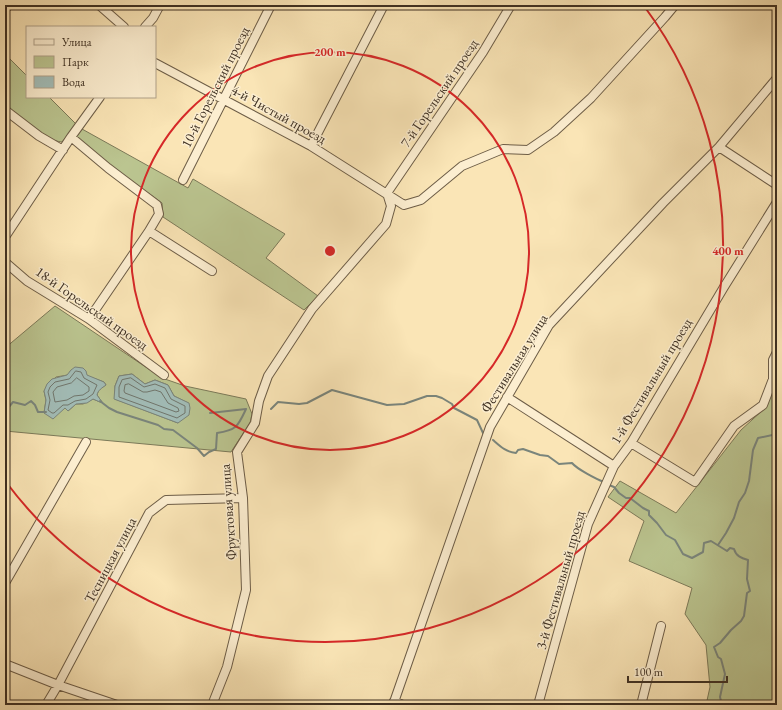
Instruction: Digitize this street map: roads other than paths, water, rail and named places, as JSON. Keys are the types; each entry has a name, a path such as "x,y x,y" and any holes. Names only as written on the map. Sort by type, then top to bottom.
{"street":[{"path":"5,9 9,5"},
{"path":"99,5 123,26"},
{"path":"146,26 153,18 160,5"},
{"name":"10-й Горельский проезд","path":"183,180 271,5"},
{"path":"311,146 384,5"},
{"name":"7-й Горельский проезд","path":"387,193 483,52 511,5"},
{"name":"4-й Чистый проезд","path":"156,64 311,146 404,205 421,200 462,166 503,149 528,150 554,132 591,98 672,6"},
{"name":"Фестивальная улица","path":"394,703 490,427 550,325 663,203 719,147 777,78"},
{"path":"5,237 71,137 99,98"},
{"path":"5,110 39,136 63,150"},
{"path":"71,137 108,168 158,205 159,214 89,320"},
{"path":"719,147 777,185"},
{"name":"Фруктовая улица","path":"212,705 227,667 246,590 243,498 237,452 255,423 259,401 268,376 312,309 386,224 391,206 387,193"},
{"name":"1-й Фестивальный проезд","path":"507,397 614,466 631,443 724,287 777,202"},
{"path":"149,231 212,272"},
{"name":"18-й Горельский проезд","path":"5,262 28,281 89,320 164,375"},
{"path":"631,443 695,482 734,426 763,405 773,379 772,360 777,352"},
{"path":"5,583 86,442"},
{"name":"3-й Фестивальный проезд","path":"538,705 588,524 614,466"},
{"name":"Тесницкая улица","path":"46,705 149,513 166,500 243,498"},
{"path":"641,705 661,626"},
{"path":"5,664 58,685 117,705"},
{"path":"394,703 403,705"}],"water":[{"path":"75,367 83,368 87,375 104,382 106,385 99,390 97,395 102,402 93,399 87,403 76,404 68,411 65,408 53,419 44,413 46,400 44,391 47,384 52,379 67,375"},
{"path":"132,374 145,384 155,380 168,385 174,396 189,403 189,415 178,423 114,399 115,386 119,376"}],"waterway":[{"path":"271,409 278,402 299,404 307,403 332,390 387,405 404,404 427,396 436,396 442,398 452,404 454,408 477,420 483,433"},
{"path":"5,418 8,416 8,408 13,402 25,405 31,401 35,405 38,412 46,412"},
{"path":"100,401 117,412 158,425 164,429 173,430 197,448 204,456 216,449 217,433 233,429 241,420 246,409"},
{"path":"210,413 246,409"},
{"path":"718,545 734,518 739,502 745,493 749,481 753,450 758,438 777,434"},
{"path":"493,440 509,452 516,453 518,450 523,449 548,456 559,464 572,463 582,471 604,482"},
{"path":"609,485 614,487 626,498 630,498 649,511 649,515 666,535 675,540 683,554 692,558 703,552 704,543 711,541 727,551 730,548 734,549 739,556 748,560 747,579 750,591 747,593 744,616 720,643 714,647 718,657 721,659 725,674 720,697 722,705"}]}
